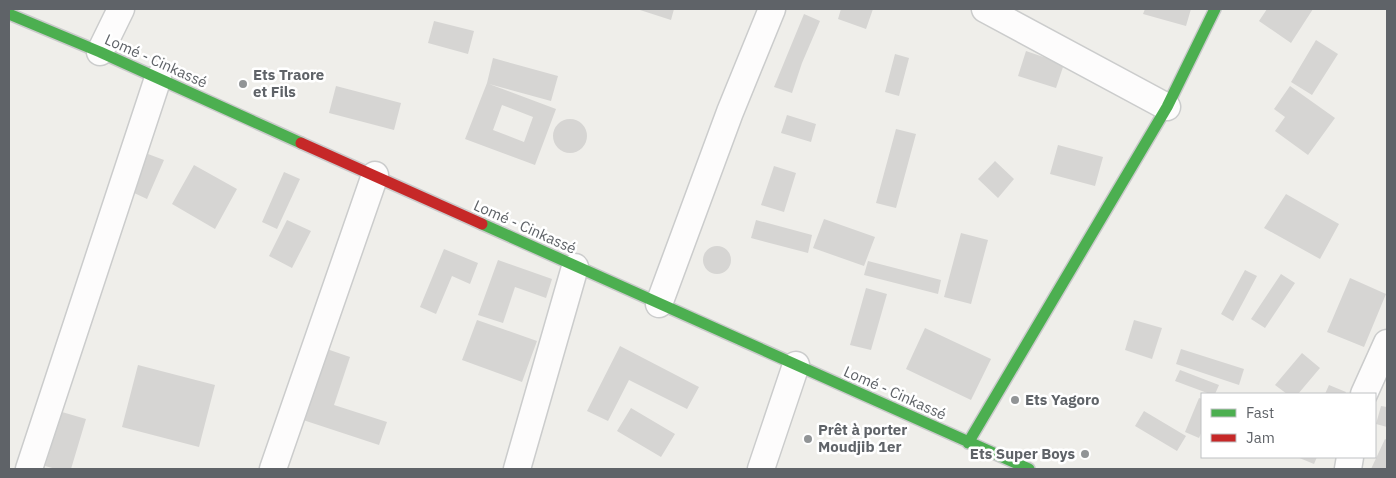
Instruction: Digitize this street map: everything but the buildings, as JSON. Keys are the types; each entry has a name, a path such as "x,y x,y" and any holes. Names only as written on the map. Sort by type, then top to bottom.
{"main road":[{"path":"968,443 1167,107 1215,9"},
{"name":"Lomé - Cinkassé","path":"9,14 158,78 796,365 1017,467"}],"street":[{"path":"100,52 121,9"},
{"path":"659,304 730,112 772,9"},
{"path":"985,9 1167,107"},
{"path":"29,469 158,78"},
{"path":"273,469 375,176"},
{"path":"517,469 575,266"},
{"path":"1364,393 1387,343"},
{"path":"761,469 796,365"}],"traffic: fast":[{"path":"968,443 1167,107 1215,9"},
{"path":"9,14 100,52 301,143"},
{"path":"482,224 1029,469"}],"traffic: jam":[{"path":"301,143 482,224"}],"place":[{"name":"Ets Traore et Fils","path":"243,84"},
{"name":"Ets Yagoro","path":"1015,400"},
{"name":"Prêt à porter Moudjib 1er","path":"808,439"},
{"name":"Ets Super Boys","path":"1085,454"}]}
